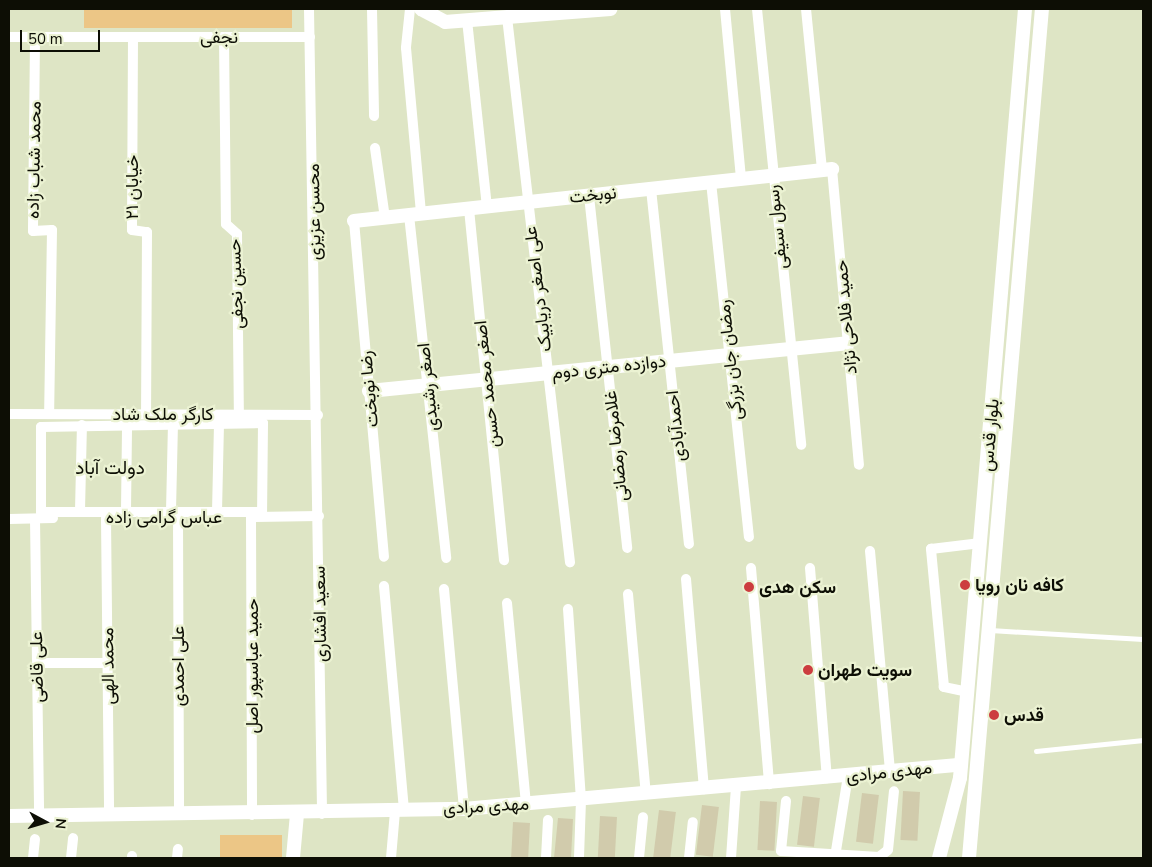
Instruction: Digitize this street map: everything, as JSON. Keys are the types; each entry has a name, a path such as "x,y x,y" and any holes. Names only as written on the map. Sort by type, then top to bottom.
{"street":[{"name":"محسن عزیزی","path":"309,9 318,415"},
{"path":"372,9 374,116"},
{"name":"اصغر رشیدی","path":"410,9 406,48 415,215 446,558"},
{"path":"421,9 445,22 610,9"},
{"path":"724,9 741,179"},
{"name":"رسول سیفی","path":"758,9 772,176 801,445"},
{"name":"حمید فلاحی نژاد","path":"806,9 848,343 859,465"},
{"name":"بلوار قدس","path":"939,858 954,812 961,765 1025,9"},
{"name":"بلوار قدس","path":"969,858 1042,9"},
{"name":"علی اصغر دریابیک","path":"507,17 570,562"},
{"path":"467,20 487,207"},
{"name":"خیابان ۲۱","path":"133,37 132,230 147,232 141,417"},
{"name":"حسین نجفی","path":"224,37 226,224 237,234 239,414"},
{"name":"نجفی","path":"9,38 310,37"},
{"name":"محمد شباب زاده","path":"35,38 33,231 52,230 49,414"},
{"path":"375,148 385,218"},
{"name":"نوبخت","path":"354,221 827,170"},
{"name":"رمضان جان بزرگی","path":"711,182 749,537"},
{"name":"احمدآبادی","path":"651,189 689,544"},
{"name":"غلامرضا رمضانی","path":"588,196 627,548"},
{"name":"اصغر محمد حسن","path":"469,209 504,560"},
{"name":"رضا نوبخت","path":"354,221 384,557"},
{"name":"دوازده متری دوم","path":"370,391 848,343"},
{"name":"کارگر ملک شاد","path":"9,414 141,417 239,414 318,415"},
{"name":"سعید افشاری","path":"318,415 322,814"},
{"path":"141,417 172,424 263,422 262,512 174,514 126,511 41,512 41,427 127,424 141,417"},
{"path":"126,511 127,424"},
{"name":"علی احمدی","path":"172,424 179,815"},
{"path":"217,512 219,424"},
{"path":"80,512 82,425"},
{"name":"عباس گرامی زاده","path":"9,519 106,518 174,514 251,517 319,516"},
{"name":"حمید عباسپور اصل","path":"251,517 252,815"},
{"name":"محمد الهی","path":"106,518 109,815"},
{"name":"علی قاضی","path":"36,519 38,815"},
{"path":"968,692 944,687 931,549 980,543"},
{"path":"870,551 890,772"},
{"path":"752,568 768,784"},
{"path":"810,568 827,778"},
{"path":"686,579 704,789"},
{"path":"384,586 400,811 391,858"},
{"path":"444,589 464,808"},
{"path":"628,594 646,794"},
{"path":"507,603 526,804"},
{"path":"568,609 581,800 580,858"},
{"path":"37,663 108,663"},
{"name":"مهدی مرادی","path":"9,816 322,814 464,808 736,787 961,765"},
{"path":"836,855 848,776"},
{"path":"731,858 736,787"},
{"path":"786,800 781,851 878,858 888,850 894,791"},
{"path":"293,858 297,814"},
{"path":"638,858 643,818"},
{"path":"546,858 548,820"},
{"path":"689,858 694,822"},
{"path":"71,858 73,838"},
{"path":"33,858 35,839"}],"lane":[{"path":"990,630 1143,639"},
{"path":"1036,751 1143,740"}],"shaded area":[{"path":"84,9 292,9 292,28 84,28"},
{"path":"220,835 282,835 282,858 220,858"}],"building":[{"path":"903,791 920,792 917,841 900,840"},
{"path":"862,793 879,795 873,844 856,842"},
{"path":"803,796 820,798 814,847 797,845"},
{"path":"760,801 777,802 774,851 757,850"},
{"path":"702,805 719,807 713,857 696,855"},
{"path":"659,810 676,812 670,858 653,858"},
{"path":"600,816 617,817 615,858 598,858"},
{"path":"558,818 573,819 571,858 554,858"},
{"path":"513,822 530,823 528,858 511,858"}],"place":[{"name":"کافه نان رویا","path":"965,585"},
{"name":"سكن هدى","path":"749,587"},
{"name":"سويت طهران","path":"808,670"},
{"name":"قدس","path":"994,715"}],"district":[{"name":"دولت آباد","path":"110,469"}]}
